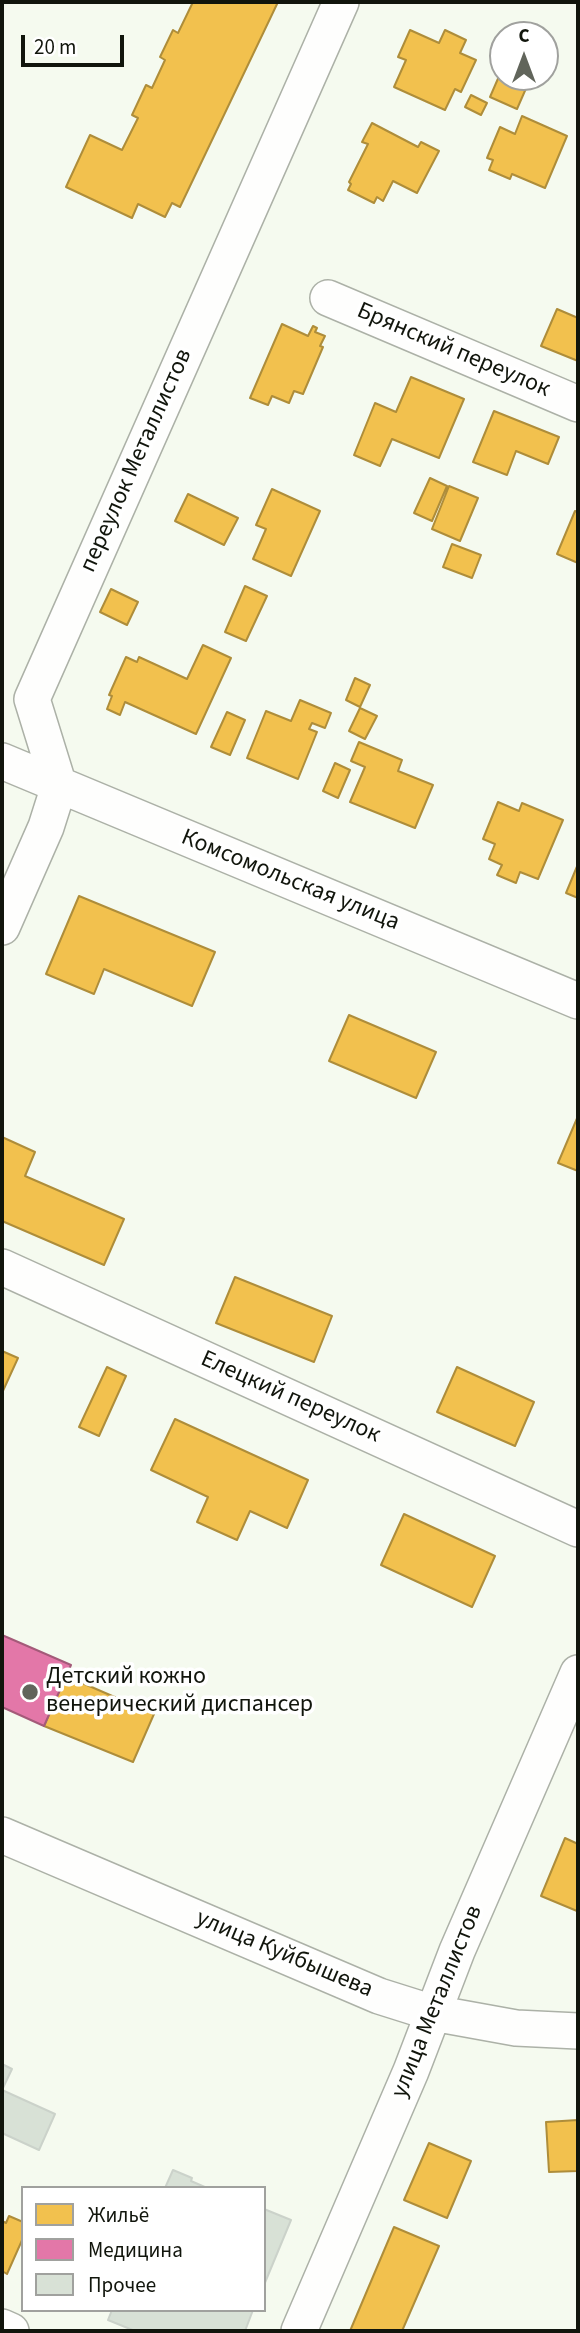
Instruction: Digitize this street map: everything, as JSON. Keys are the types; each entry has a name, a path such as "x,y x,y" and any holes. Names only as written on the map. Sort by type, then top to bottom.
{"street":[{"name":"переулок Металлистов","path":"58,786 32,699 341,2"},
{"name":"Брянский переулок","path":"328,298 578,404"},
{"name":"Комсомольская улица","path":"2,761 578,1001"},
{"path":"2,927 46,827 58,786"},
{"name":"Елецкий переулок","path":"2,1266 578,1529"},
{"name":"улица Металлистов","path":"299,2331 411,2071 457,1951 578,1674"},
{"name":"улица Куйбышева","path":"2,1835 379,1996 433,2013 516,2028 578,2031"},
{"path":"2,2327 11,2331"}],"building: Жильё":[{"path":"193,2 278,2 180,207 172,203 165,217 138,204 132,218 66,187 90,135 122,150 138,118 132,115 146,85 152,88 165,60 160,57 173,30 178,33"},
{"path":"410,30 439,43 445,30 466,40 460,53 476,60 461,92 455,89 445,110 394,87 406,60 398,57"},
{"path":"493,91 525,91 517,109 490,97"},
{"path":"471,95 487,103 481,115 465,107"},
{"path":"522,116 567,136 545,188 512,174 510,179 489,170 493,160 487,158 500,127 515,134"},
{"path":"372,123 418,147 421,142 439,151 417,193 393,181 383,201 377,197 374,203 348,190 351,184 349,182 368,144 362,142"},
{"path":"557,309 578,318 578,361 541,346"},
{"path":"282,324 308,336 313,326 317,328 315,332 325,336 303,394 294,391 289,403 272,396 268,405 250,398"},
{"path":"411,377 464,399 439,458 392,439 380,466 354,455 375,403 396,412"},
{"path":"494,411 559,437 548,464 516,451 507,475 473,462"},
{"path":"430,478 447,486 432,521 414,513"},
{"path":"449,486 478,498 460,541 432,529"},
{"path":"272,489 320,511 291,576 253,559 266,529 256,525"},
{"path":"188,494 238,518 224,545 175,521"},
{"path":"575,511 578,512 578,563 557,554"},
{"path":"452,544 481,555 472,578 443,567"},
{"path":"245,586 267,596 246,641 225,632"},
{"path":"111,589 138,602 127,625 100,612"},
{"path":"203,645 231,658 196,734 125,702 120,715 107,709 112,696 109,695 126,657 137,662 139,657 187,679"},
{"path":"355,678 370,685 360,707 346,700"},
{"path":"300,700 331,713 325,728 312,723 309,729 317,732 298,779 247,758 266,711 291,721"},
{"path":"360,708 377,716 365,739 349,731"},
{"path":"227,712 245,720 230,755 211,747"},
{"path":"359,742 402,760 398,771 433,785 415,828 350,802 365,767 351,761"},
{"path":"335,763 350,770 338,798 323,791"},
{"path":"498,802 519,811 522,803 563,820 538,879 520,872 516,883 497,875 502,865 489,859 495,844 483,839"},
{"path":"578,864 578,898 566,893"},
{"path":"79,896 215,952 192,1006 104,969 94,994 46,974"},
{"path":"349,1015 436,1052 416,1098 329,1061"},
{"path":"578,1116 578,1171 558,1163"},
{"path":"2,1137 35,1152 25,1176 124,1219 104,1265 2,1221"},
{"path":"235,1277 332,1316 314,1362 216,1323"},
{"path":"2,1351 18,1358 2,1393"},
{"path":"107,1367 126,1376 99,1436 79,1427"},
{"path":"457,1367 534,1402 515,1446 437,1412"},
{"path":"175,1419 308,1480 287,1528 250,1511 237,1540 197,1522 208,1497 151,1470"},
{"path":"404,1514 495,1556 472,1607 381,1565"},
{"path":"66,1676 154,1714 133,1762 44,1726"},
{"path":"565,1838 578,1844 577,1911 541,1896"},
{"path":"578,2120 578,2171 549,2172 546,2122"},
{"path":"429,2143 471,2161 447,2218 404,2200"},
{"path":"9,2216 21,2221 21,2242 7,2274 2,2271 2,2221 6,2223"},
{"path":"394,2227 439,2246 402,2331 350,2331"}],"building: Медицина":[{"name":"Детский кожно венерический диспансер","path":"2,1635 71,1665 44,1726 2,1707"}],"building: Прочее":[{"path":"2,2064 12,2069 2,2090"},
{"path":"2,2090 55,2114 39,2150 2,2133"},
{"path":"173,2170 202,2186 166,2186"},
{"path":"266,2210 291,2220 266,2280"},
{"path":"111,2312 252,2312 245,2331 135,2331 108,2320"}],"place":[{"name":"Детский кожно венерический диспансер","path":"30,1692"}]}
